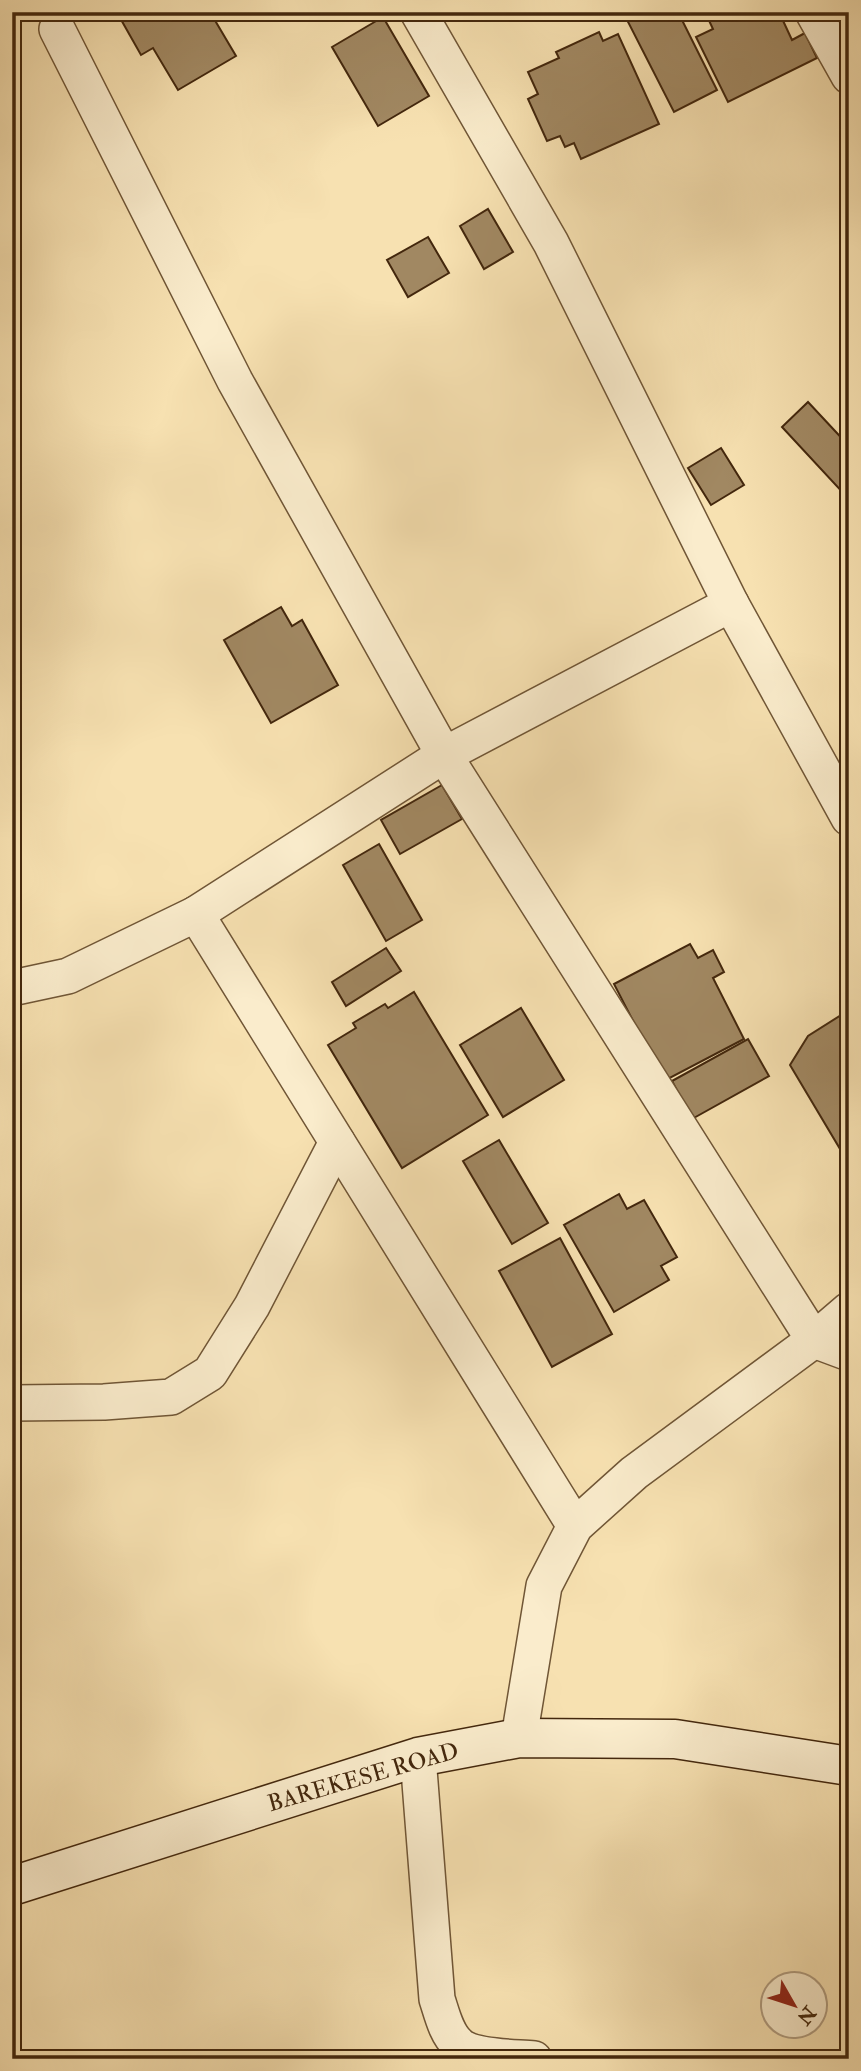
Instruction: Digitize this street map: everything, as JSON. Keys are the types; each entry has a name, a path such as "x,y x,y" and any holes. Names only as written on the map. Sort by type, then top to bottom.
{"main road":[{"name":"BAREKESE ROAD","path":"12,1886 418,1757 519,1738 675,1739 849,1766"}],"street":[{"path":"418,12 551,243 731,604 849,818"},
{"path":"813,12 849,76"},
{"path":"57,29 235,381 443,755 814,1340 849,1353"},
{"path":"12,988 68,976 196,914 443,755 731,604"},
{"path":"196,914 575,1526"},
{"path":"12,1403 104,1402 171,1397 210,1373 252,1306 337,1142"},
{"path":"519,1738 544,1586 575,1526 634,1473 814,1340 849,1310"},
{"path":"418,1757 437,1999 446,2026 459,2045 474,2053 534,2059"}],"building":[{"path":"126,12 210,12 236,56 178,90 153,48 141,55 119,16"},
{"path":"678,12 717,90 674,112 624,14"},
{"path":"705,12 779,12 792,40 805,33 817,58 728,102 696,37 713,29"},
{"path":"383,17 429,96 378,126 332,47"},
{"path":"599,32 603,41 618,34 659,124 581,159 574,143 565,147 560,136 547,141 528,99 538,94 528,72 559,58 556,52"},
{"path":"488,209 513,252 484,269 460,226"},
{"path":"428,237 449,273 408,297 387,260"},
{"path":"808,402 849,446 849,492 845,495 782,427"},
{"path":"721,448 744,485 711,505 688,468"},
{"path":"281,607 292,626 302,620 338,685 271,723 224,640"},
{"path":"442,785 462,819 400,854 381,820"},
{"path":"379,844 422,920 386,941 343,865"},
{"path":"690,944 698,958 713,950 724,972 713,978 744,1039 664,1081 614,984"},
{"path":"386,948 401,971 346,1006 332,982"},
{"path":"414,992 488,1115 402,1168 328,1045 356,1028 353,1023 385,1004 388,1008"},
{"path":"521,1008 564,1080 503,1117 460,1045"},
{"path":"849,1010 849,1164 790,1065 808,1036"},
{"path":"748,1039 769,1076 692,1119 672,1081"},
{"path":"499,1140 548,1223 512,1244 463,1161"},
{"path":"619,1194 627,1209 644,1200 677,1257 661,1266 669,1280 614,1312 564,1225"},
{"path":"560,1238 612,1334 552,1367 499,1271"}]}
